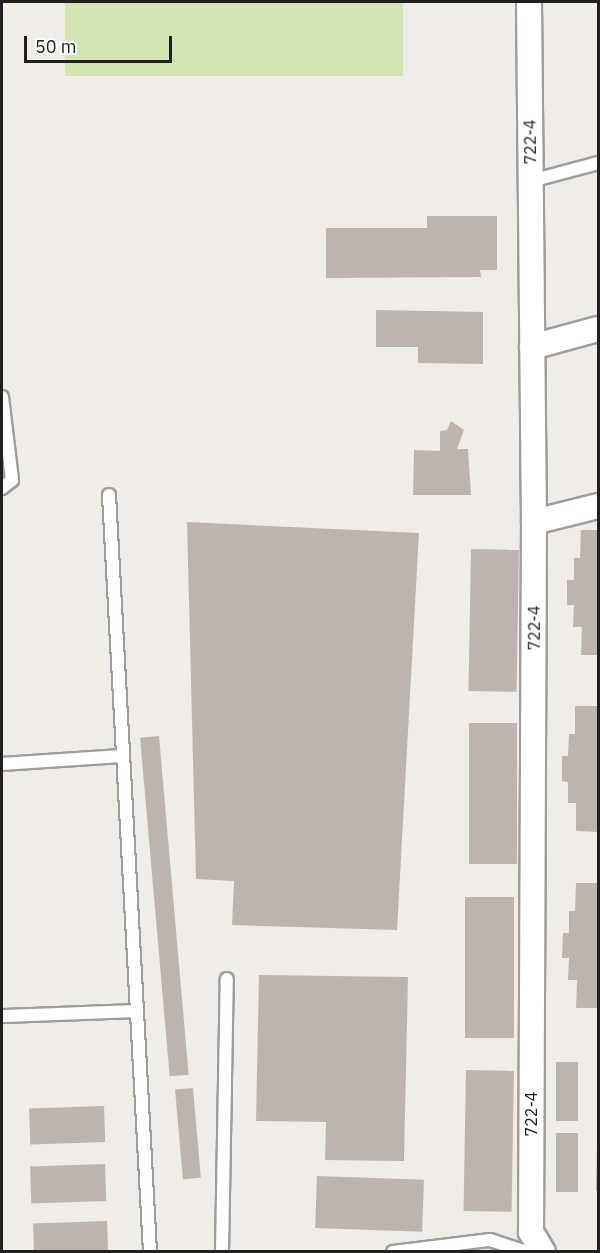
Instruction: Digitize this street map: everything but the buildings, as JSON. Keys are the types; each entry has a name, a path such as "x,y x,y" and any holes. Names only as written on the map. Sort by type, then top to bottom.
{"street":[{"name":"722-4","path":"529,2 534,522 531,1232 543,1251"},
{"path":"532,347 598,329"},
{"path":"534,522 598,506"}],"lane":[{"path":"531,181 598,163"},
{"path":"2,397 12,480 2,489"},
{"path":"109,495 150,1251"},
{"path":"2,764 123,756"},
{"path":"222,1251 226,979"},
{"path":"2,1016 136,1011"},
{"path":"393,1251 490,1240 528,1251"}],"green space":[{"path":"65,2 403,2 403,76 65,76"}]}
